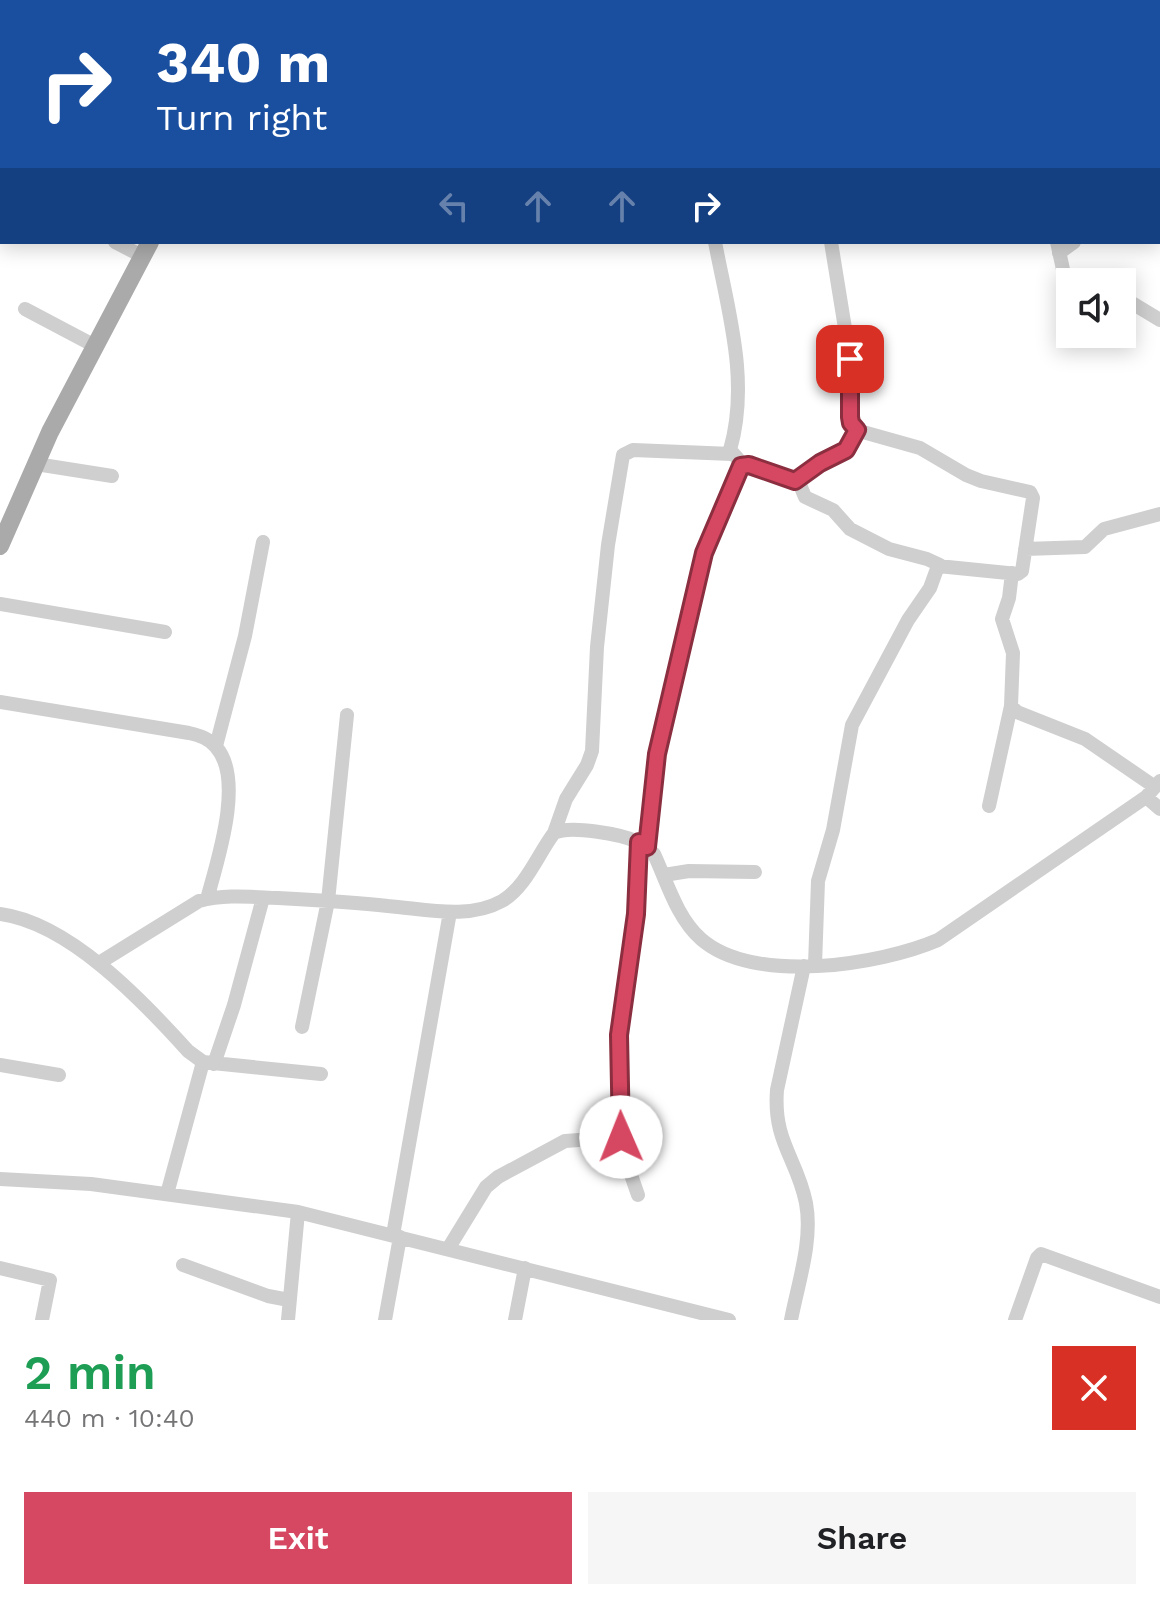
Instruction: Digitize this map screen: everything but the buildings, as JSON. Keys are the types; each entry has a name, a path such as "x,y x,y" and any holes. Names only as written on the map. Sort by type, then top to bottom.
{"main road":[{"path":"0,546 5,522 146,249"}],"street":[{"path":"124,244 146,249"},
{"path":"715,244 738,371 738,416 730,450 745,465 798,480"},
{"path":"798,480 804,495 833,510 850,529 894,551 940,565 1012,573 1022,571 1032,492 981,481 920,448 857,430 851,423 850,359 831,244"},
{"path":"1058,247 1063,268"},
{"path":"1136,305 1160,320"},
{"path":"25,309 95,346"},
{"path":"798,480 820,463 846,450 857,430"},
{"path":"99,963 170,917 217,896 328,901 450,912 483,909 505,899 520,884 554,833 566,799 592,751 597,647 608,545 623,455 633,450 732,454"},
{"path":"36,464 112,476"},
{"path":"638,1195 625,1160 621,1137 619,1035 643,845 657,754 704,553 738,471 745,465"},
{"path":"1025,549 1085,547 1104,529 1160,514"},
{"path":"216,746 245,636 263,542"},
{"path":"791,1320 806,1242 806,1204 781,1139 775,1109 777,1090 809,966 818,881 833,830 854,718 908,620 930,588 940,565"},
{"path":"989,806 1011,706 1013,653 1002,619 1012,573"},
{"path":"0,604 165,632"},
{"path":"0,702 189,733 201,736 216,746 226,766 228,791 223,839 207,899"},
{"path":"1011,706 1017,712 1085,739 1154,788 1160,809"},
{"path":"302,1027 328,901 347,715"},
{"path":"554,833 569,829 643,845 654,854 690,927 711,947 757,964 809,966 877,959 915,950 938,940 1154,788"},
{"path":"664,875 689,871 755,872"},
{"path":"167,1194 208,1063 234,1005 263,898"},
{"path":"385,1320 450,912"},
{"path":"0,914 52,931 99,963 188,1051 208,1063 321,1074"},
{"path":"0,1065 59,1075"},
{"path":"448,1249 486,1187 498,1177 565,1141 621,1137"},
{"path":"0,1179 91,1184 298,1212 525,1268 672,1313 729,1320"},
{"path":"288,1320 298,1212"},
{"path":"1015,1320 1041,1254 1160,1297"},
{"path":"183,1265 268,1296 289,1300"},
{"path":"0,1268 50,1280 42,1320"},
{"path":"515,1320 525,1268"}],"route":[{"path":"621,1137 619,1035 636,914 639,842 647,847 657,754 704,553 741,466 749,465 795,481 850,446 857,430 850,417 850,359"}]}
